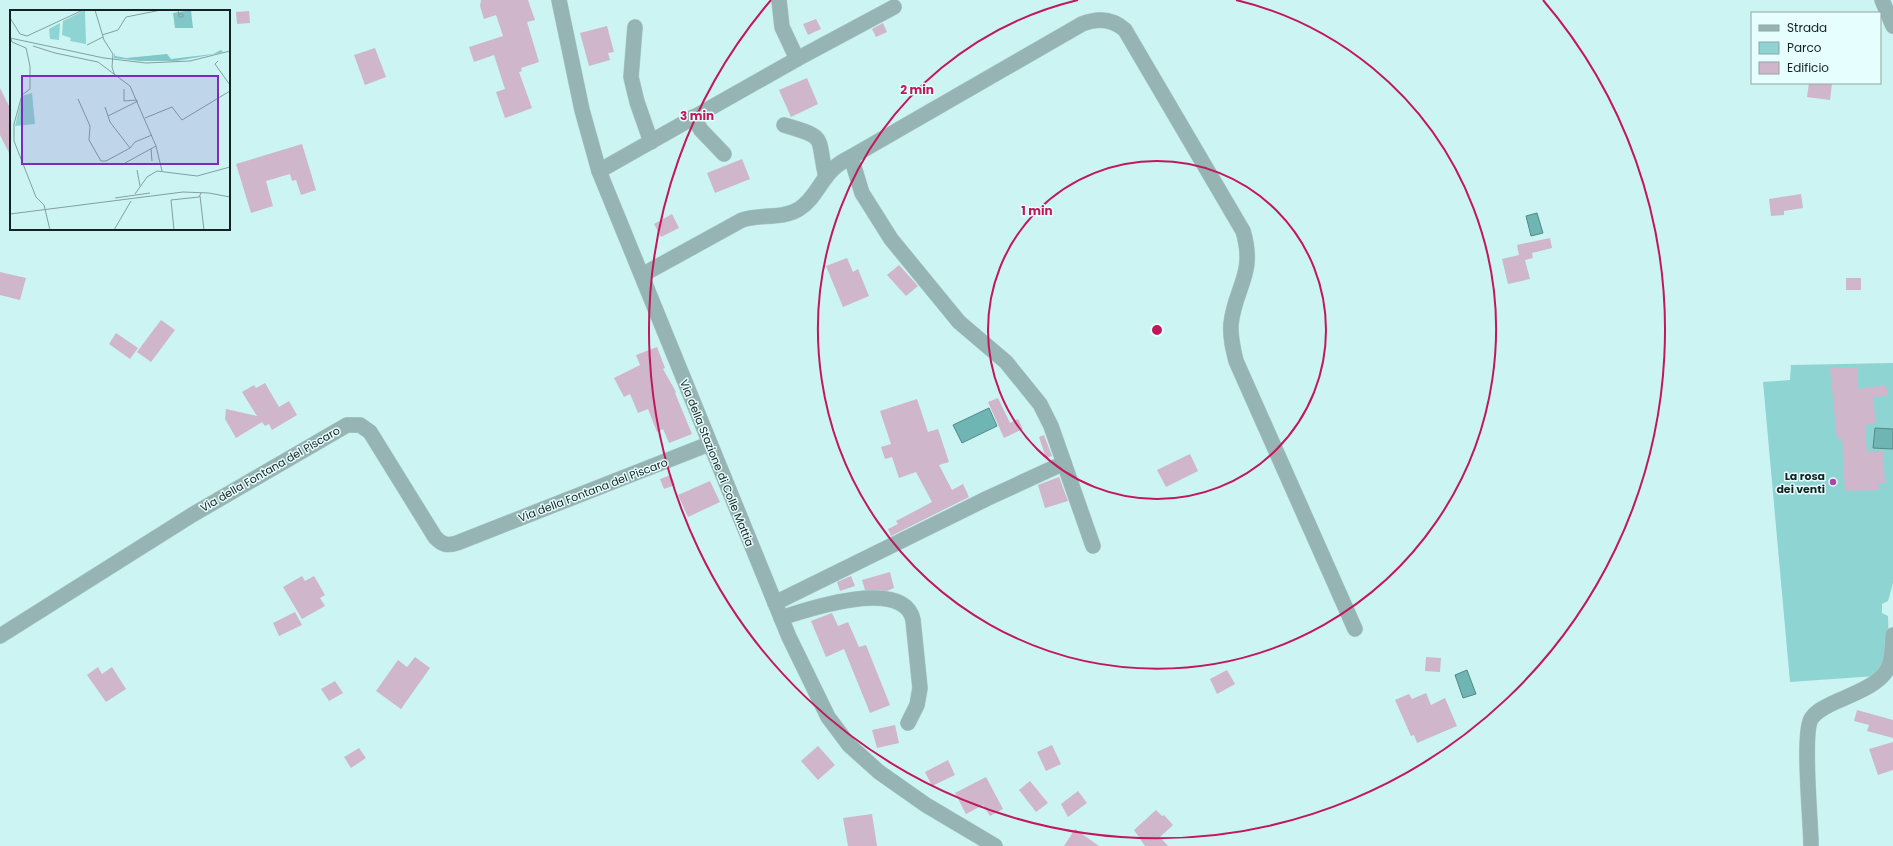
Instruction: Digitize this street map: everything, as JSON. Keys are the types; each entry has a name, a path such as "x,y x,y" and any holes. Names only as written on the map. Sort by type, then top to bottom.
{"street":[{"name":"Via della Stazione di Colle Mattia","path":"559,0 583,114 599,171 781,618 824,711 849,745 866,762 913,796 993,845"},
{"path":"779,0 782,27 797,59"},
{"path":"1882,0 1893,26"},
{"path":"599,171 797,59 894,7"},
{"path":"642,276 742,220 757,216 790,213 798,209 810,199 833,168 851,157 1087,22 1108,20 1125,30 1243,231 1247,247 1248,264 1231,326 1231,339 1236,361 1355,629"},
{"path":"635,27 631,77 637,102 651,142"},
{"path":"694,117 701,130 724,154"},
{"path":"784,125 811,133 817,138 821,146 826,177"},
{"path":"851,157 855,177 862,193 887,234 959,322 999,356 1028,388 1048,420 1093,546"},
{"name":"Via della Fontana del Piscaro","path":"0,636 192,515 347,425 360,425 370,432 435,538 441,543 448,545 457,543 709,444"},
{"path":"775,603 988,498 1064,464"},
{"path":"781,618 825,604 852,600 891,601 906,607 910,611 913,620 920,688 917,706 908,723"},
{"path":"1811,846 1807,746 1810,720 1819,710 1862,689 1882,675 1888,667 1891,658 1893,635"}],"green space":[{"name":"La rosa dei venti","path":"1893,363 1893,583 1888,601 1882,604 1882,613 1888,616 1889,650 1876,676 1790,682 1763,382 1790,380 1791,365"}],"shaded area":[{"path":"1537,213 1543,233 1531,236 1526,216"},
{"path":"989,408 997,426 962,443 953,425"},
{"path":"1875,428 1893,429 1893,449 1873,448"},
{"path":"1467,670 1476,694 1463,698 1455,675"}],"building":[{"path":"481,0 528,0 535,20 527,22 539,62 521,68 522,71 519,72 532,108 505,118 496,92 505,89 494,55 474,62 469,47 503,36 496,15 484,19 480,6"},
{"path":"249,11 250,23 237,24 236,12"},
{"path":"816,19 821,29 808,35 803,24"},
{"path":"883,23 887,32 876,37 872,29"},
{"path":"607,26 614,52 608,53 610,60 589,66 580,33"},
{"path":"375,48 386,77 365,85 354,55"},
{"path":"807,78 818,104 791,117 779,90"},
{"path":"1809,84 1832,84 1830,100 1807,97"},
{"path":"0,88 10,108 10,155 0,135"},
{"path":"302,144 316,190 301,195 296,180 292,181 290,174 266,181 273,206 251,213 236,164"},
{"path":"742,159 750,179 715,193 707,173"},
{"path":"1801,194 1803,208 1784,211 1784,215 1771,216 1769,199"},
{"path":"672,214 679,228 661,237 654,224"},
{"path":"1550,238 1552,248 1532,253 1533,258 1525,260 1530,279 1508,284 1502,259 1519,255 1517,245"},
{"path":"847,258 853,272 858,269 869,296 843,307 826,266"},
{"path":"899,265 918,286 906,296 887,275"},
{"path":"0,272 26,278 20,300 0,295"},
{"path":"1846,278 1861,278 1861,290 1846,290"},
{"path":"161,320 175,330 151,362 137,352"},
{"path":"116,333 138,348 130,359 109,344"},
{"path":"657,347 665,368 663,369 676,392 675,393 692,434 669,443 663,429 657,432 648,409 638,413 630,394 624,397 614,378 640,365 636,355"},
{"path":"1858,367 1858,389 1886,385 1888,396 1873,397 1876,424 1865,425 1867,452 1883,451 1885,483 1878,483 1879,490 1845,491 1842,438 1837,439 1830,368"},
{"path":"265,383 279,407 289,401 297,415 272,430 269,424 265,426 262,422 236,438 225,419 226,409 257,416 242,392 254,385 256,388"},
{"path":"998,398 1010,423 1018,419 1023,429 1004,438 988,402"},
{"path":"917,399 928,432 938,429 949,462 939,465 952,490 963,484 969,497 891,536 888,529 898,524 896,521 932,502 916,472 899,478 892,457 885,459 881,447 891,444 880,411"},
{"path":"1044,435 1052,456 1046,458 1039,437"},
{"path":"1190,454 1198,471 1166,487 1157,470"},
{"path":"671,475 675,485 664,489 660,479"},
{"path":"1059,477 1068,501 1045,508 1038,485"},
{"path":"710,481 720,502 688,517 678,495"},
{"path":"890,572 894,588 887,591 865,590 862,580"},
{"path":"302,576 305,581 314,576 325,595 320,598 325,606 302,619 283,587"},
{"path":"851,576 855,586 840,591 837,582"},
{"path":"295,612 302,625 279,636 273,623"},
{"path":"832,613 838,626 848,622 859,647 866,645 890,705 870,713 844,649 826,657 811,621"},
{"path":"415,657 430,668 401,709 376,691 398,660 407,667"},
{"path":"1426,657 1441,658 1440,672 1425,671"},
{"path":"98,667 102,674 112,667 126,689 106,702 87,675"},
{"path":"1227,670 1235,684 1217,694 1210,679"},
{"path":"335,681 343,693 329,701 321,689"},
{"path":"1426,693 1431,705 1445,698 1457,726 1417,743 1414,735 1411,736 1395,700 1409,694 1412,699"},
{"path":"1857,710 1893,720 1893,738 1867,731 1869,725 1854,721"},
{"path":"895,725 899,743 877,748 872,730"},
{"path":"1893,742 1893,770 1878,775 1869,749"},
{"path":"1052,745 1061,764 1046,771 1037,752"},
{"path":"818,746 835,765 818,780 801,761"},
{"path":"359,748 366,758 351,768 344,757"},
{"path":"948,760 955,775 932,786 925,772"},
{"path":"986,777 1003,809 990,816 983,805 966,814 955,793"},
{"path":"1030,781 1048,803 1036,812 1019,790"},
{"path":"1078,791 1087,803 1068,817 1061,804"},
{"path":"1156,810 1162,816 1164,815 1173,825 1160,837 1168,846 1145,846 1134,830"},
{"path":"872,814 877,846 848,846 843,818"},
{"path":"1075,829 1099,846 1064,846"}],"place":[{"name":"La rosa dei venti","path":"1833,482"}]}
